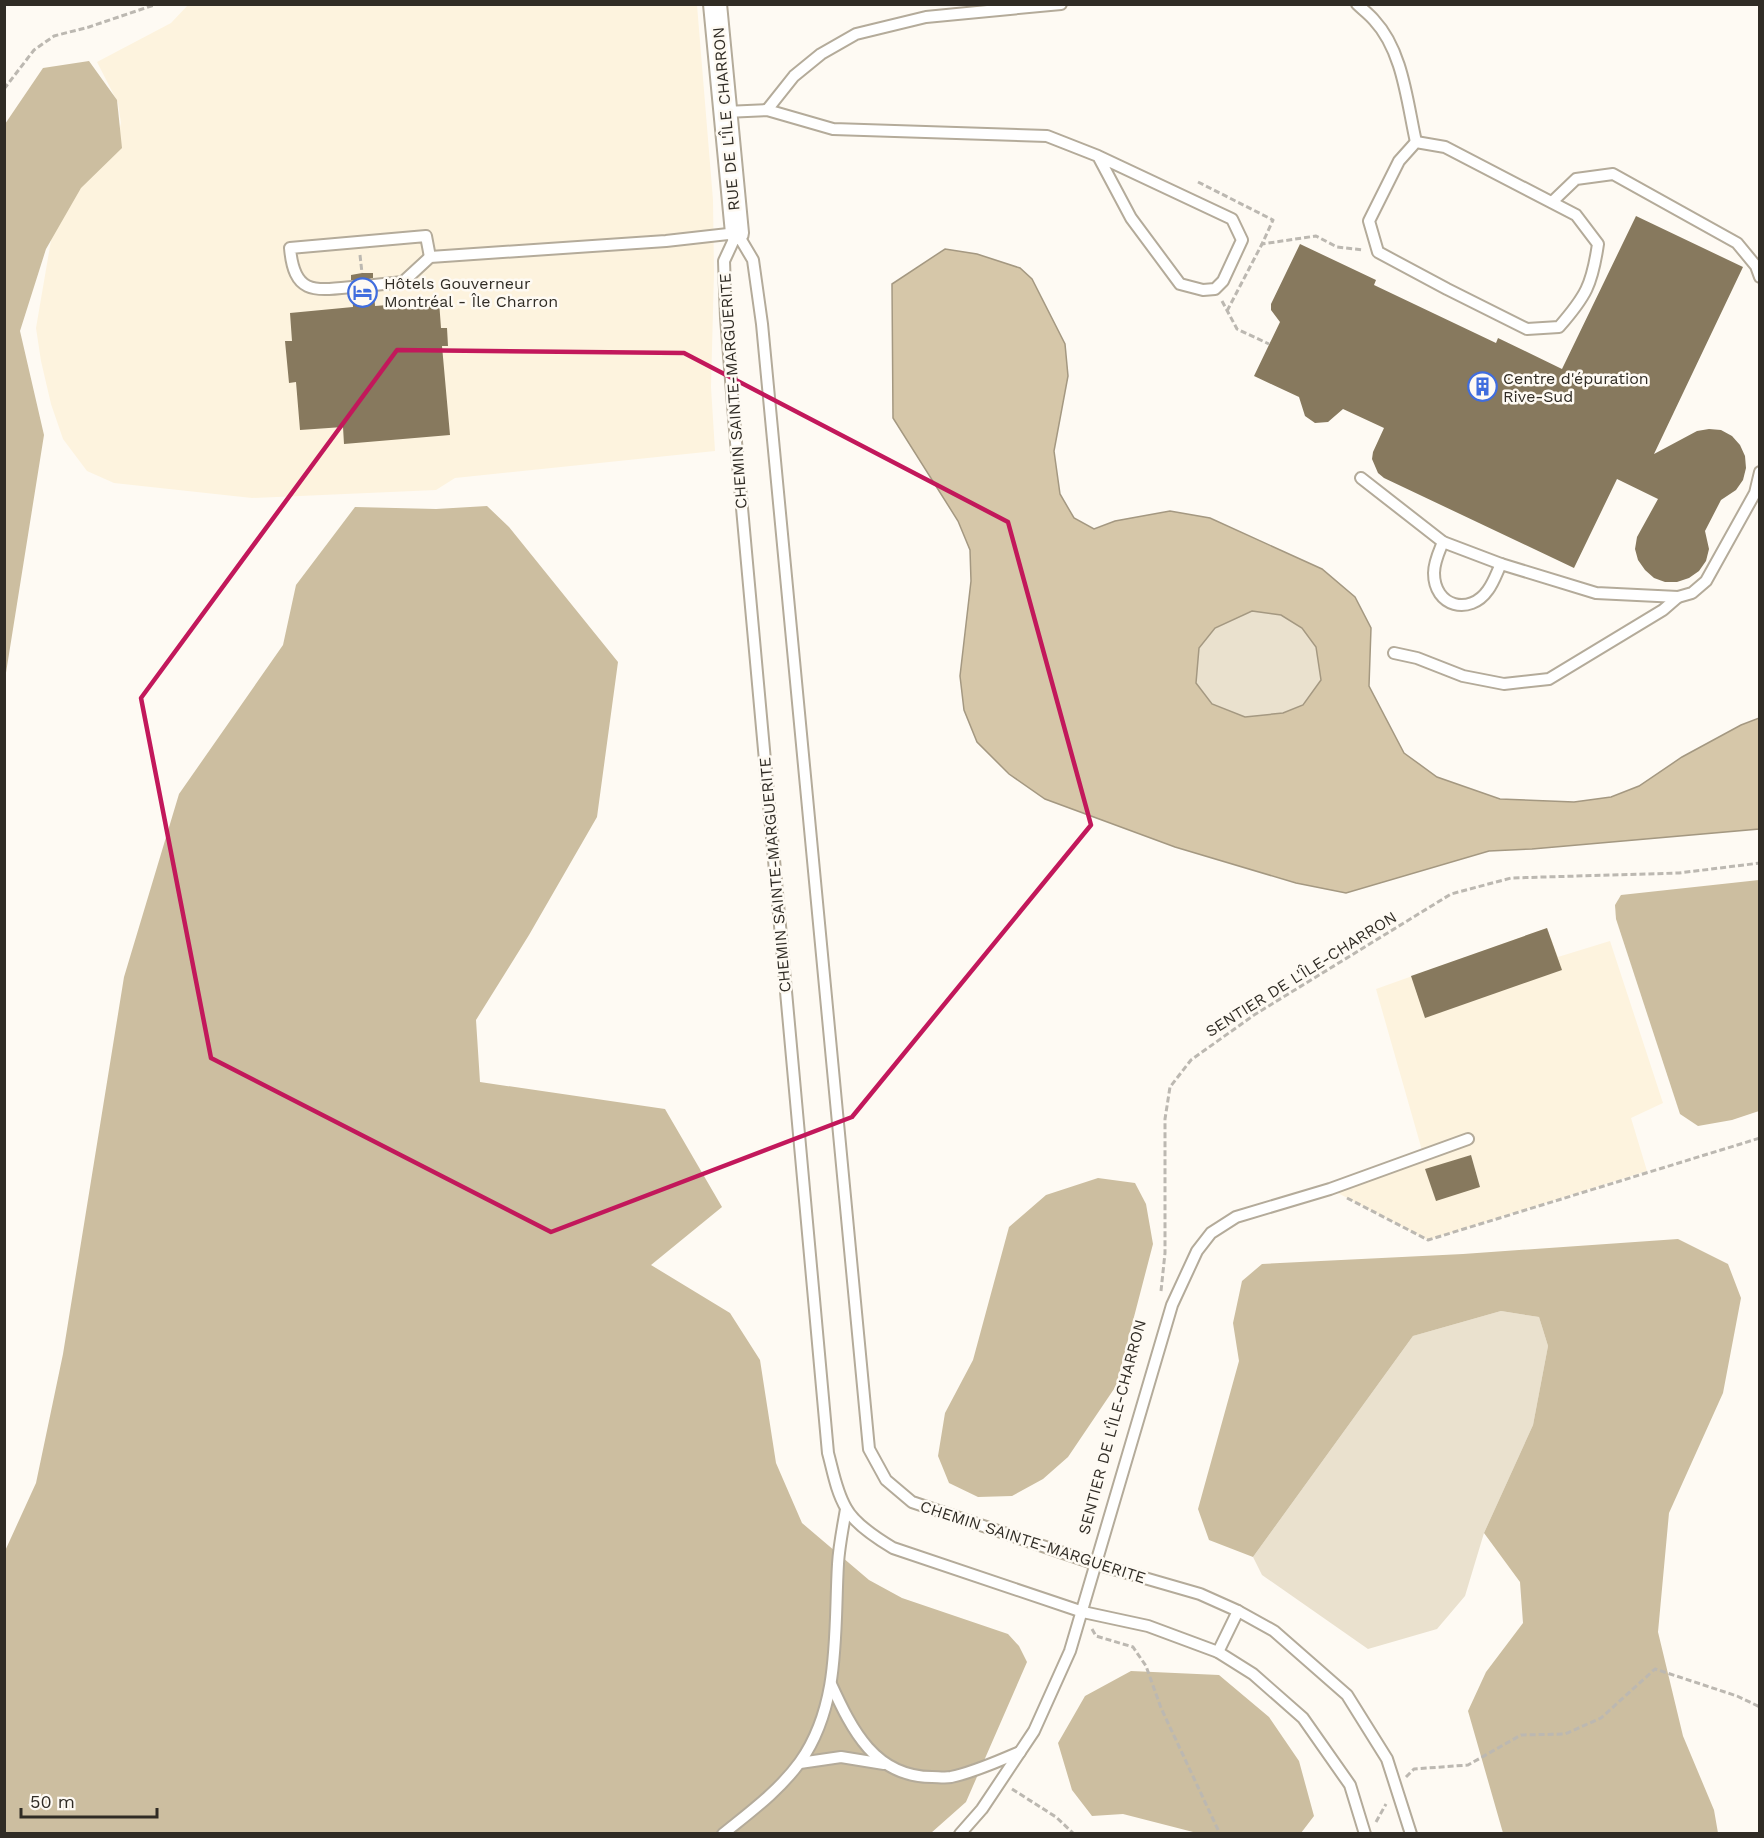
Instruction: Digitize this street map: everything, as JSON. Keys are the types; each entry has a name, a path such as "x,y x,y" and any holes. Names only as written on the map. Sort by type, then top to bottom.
{"street":[{"name":"RUE DE L'ÎLE CHARRON","path":"715,4 737,233"}],"lane":[{"path":"767,110 794,76 821,54 856,34 926,17 1061,4"},
{"path":"1357,4 1375,20 1387,38 1399,65 1416,142"},
{"path":"725,112 767,110 833,129 1047,136 1098,156 1232,219 1242,240 1223,281 1215,289 1203,290 1180,284 1131,219 1098,156"},
{"path":"1416,142 1445,147 1576,215 1598,244 1593,273 1581,302 1559,327 1527,329 1378,252 1369,221 1400,161 1416,142"},
{"path":"1552,202 1576,179 1613,174 1737,243 1756,266 1760,277"},
{"path":"374,285 403,282 430,257 666,241 737,233"},
{"name":"CHEMIN SAINTE-MARGUERITE","path":"737,233 724,261 736,442 828,1453 846,1509 872,1535 893,1548 1083,1612 1148,1626 1218,1652 1253,1674 1303,1718 1350,1785 1365,1833"},
{"name":"CHEMIN SAINTE-MARGUERITE","path":"737,233 753,260 762,324 869,1449 886,1480 912,1502 1096,1564 1200,1594 1274,1631 1347,1695 1387,1759 1411,1833"},
{"path":"351,287 312,289 296,276 291,264 290,248 426,236 430,257"},
{"path":"1361,478 1443,542 1501,564 1596,593 1678,597 1692,593 1706,581 1755,493 1760,472"},
{"path":"1443,542 1435,561 1436,587 1442,599 1454,605 1468,604 1488,590 1501,564"},
{"path":"1394,653 1417,658 1463,676 1504,684 1549,679 1663,610 1678,597"},
{"path":"960,1833 982,1809 1034,1731 1070,1651 1172,1305 1197,1251 1211,1233 1236,1217 1330,1189 1468,1139"},
{"path":"723,1833 770,1796 800,1763 820,1726 831,1684 837,1624 838,1562 846,1509"},
{"path":"1218,1652 1238,1611"},
{"path":"831,1684 847,1719 862,1742 885,1764"},
{"path":"800,1763 841,1757 885,1764 915,1777 949,1777 986,1766 1020,1752"}],"path":[{"path":"4,88 34,50 54,36 157,4"},
{"path":"1198,182 1273,220 1227,311"},
{"path":"1262,244 1316,236 1337,247 1378,252"},
{"path":"361,264 362,273"},
{"path":"1215,289 1237,329 1269,344"},
{"name":"SENTIER DE L'ÎLE-CHARRON","path":"1160,1297 1165,1252 1165,1119 1170,1087 1191,1060 1254,1015 1451,894 1511,878 1679,873 1760,863"},
{"path":"1330,1189 1428,1240 1760,1138"},
{"path":"1083,1612 1096,1636 1133,1647 1146,1665 1161,1708 1220,1833"},
{"path":"1374,1824 1397,1786 1414,1769 1468,1765 1521,1735 1565,1734 1601,1718 1655,1669 1737,1696 1760,1707"},
{"path":"1000,1781 1056,1817 1074,1833"}],"highlighted area":[{"path":"397,350 684,353 1008,522 1091,825 852,1117 551,1232 211,1058 141,698"}],"shaded area":[{"path":"188,5 697,5 713,200 711,387 715,451 455,478 436,490 252,498 114,483 87,471 63,439 51,404 36,328 55,217 116,143 121,123 118,103 97,62 171,23"},
{"path":"89,61 117,100 122,148 81,188 46,249 20,331 44,435 5,679 5,124 43,68"},
{"path":"945,249 977,254 1020,268 1032,279 1065,344 1068,376 1054,451 1060,494 1074,518 1094,529 1115,521 1170,511 1210,518 1322,569 1355,597 1371,628 1369,686 1404,753 1437,777 1500,799 1574,802 1611,797 1639,786 1682,757 1741,725 1759,718 1759,829 1489,851 1346,893 1296,883 1175,847 1045,799 1009,774 977,742 964,710 960,676 971,581 970,550 958,521 893,418 892,284","holes":["1252,611 1281,615 1302,628 1316,647 1321,680 1303,705 1283,713 1245,717 1212,704 1196,683 1199,648 1215,628"]},
{"path":"487,506 509,527 618,662 597,817 529,935 476,1020 480,1082 665,1109 722,1207 651,1265 730,1313 760,1360 776,1463 802,1523 869,1580 902,1598 1008,1634 1019,1646 1027,1662 966,1802 931,1833 5,1834 5,1551 36,1483 63,1354 124,977 179,794 283,645 296,585 355,507 436,509"},
{"path":"1252,611 1281,615 1302,628 1316,647 1321,680 1303,705 1283,713 1245,717 1212,704 1196,683 1199,648 1215,628"},
{"path":"1759,880 1759,1111 1732,1120 1698,1126 1680,1114 1616,919 1615,905 1621,895"},
{"path":"1547,928 1558,957 1610,941 1663,1103 1631,1118 1647,1171 1428,1240 1330,1189 1423,1154 1376,989","holes":["1471,1155 1480,1187 1426,1170"]},
{"path":"1098,1178 1135,1183 1146,1204 1153,1244 1116,1386 1068,1457 1043,1479 1012,1496 978,1497 949,1483 938,1456 945,1413 973,1360 1009,1227 1046,1195"},
{"path":"1678,1239 1728,1264 1741,1298 1723,1393 1669,1513 1658,1632 1683,1736 1714,1810 1718,1833 1503,1833 1468,1711 1486,1672 1523,1623 1520,1582 1484,1533 1533,1425 1548,1346 1539,1317 1501,1311 1413,1336 1253,1557 1209,1540 1198,1509 1239,1361 1233,1323 1242,1281 1262,1264 1463,1254"},
{"path":"1501,1311 1539,1317 1548,1346 1533,1425 1484,1533 1465,1596 1437,1629 1368,1649 1262,1575 1253,1557 1413,1336"},
{"path":"1131,1671 1219,1675 1269,1717 1299,1761 1314,1816 1301,1833 1197,1833 1123,1814 1092,1816 1072,1790 1058,1743 1085,1696"}],"building":[{"name":"Centre d'épuration Rive-Sud","path":"1636,216 1743,267 1654,454 1697,431 1709,429 1721,430 1732,436 1740,445 1745,456 1746,468 1743,480 1736,490 1721,500 1705,531 1709,549 1706,561 1699,571 1689,578 1677,582 1665,582 1654,578 1645,570 1638,560 1635,549 1637,537 1658,499 1617,479 1574,568 1384,478 1378,473 1372,459 1384,428 1343,409 1328,422 1315,423 1305,416 1299,397 1254,376 1280,322 1271,310 1271,304 1300,244 1376,280 1374,285 1496,343 1498,338 1562,369"},
{"path":"373,273 373,278 369,279 367,285 368,290 374,292 375,306 439,301 441,328 447,328 448,346 442,346 450,435 344,444 343,427 300,430 296,382 289,383 285,341 292,341 290,313 353,307 352,295 357,293 359,287 358,282 351,280 351,275"},
{"path":"1547,928 1562,970 1425,1018 1411,976"},
{"path":"1471,1155 1480,1187 1436,1201 1425,1169"}],"place":[{"name":"Hôtels Gouverneur Montréal - Île Charron","path":"363,292"},
{"name":"Centre d'épuration Rive-Sud","path":"1482,387"}]}
